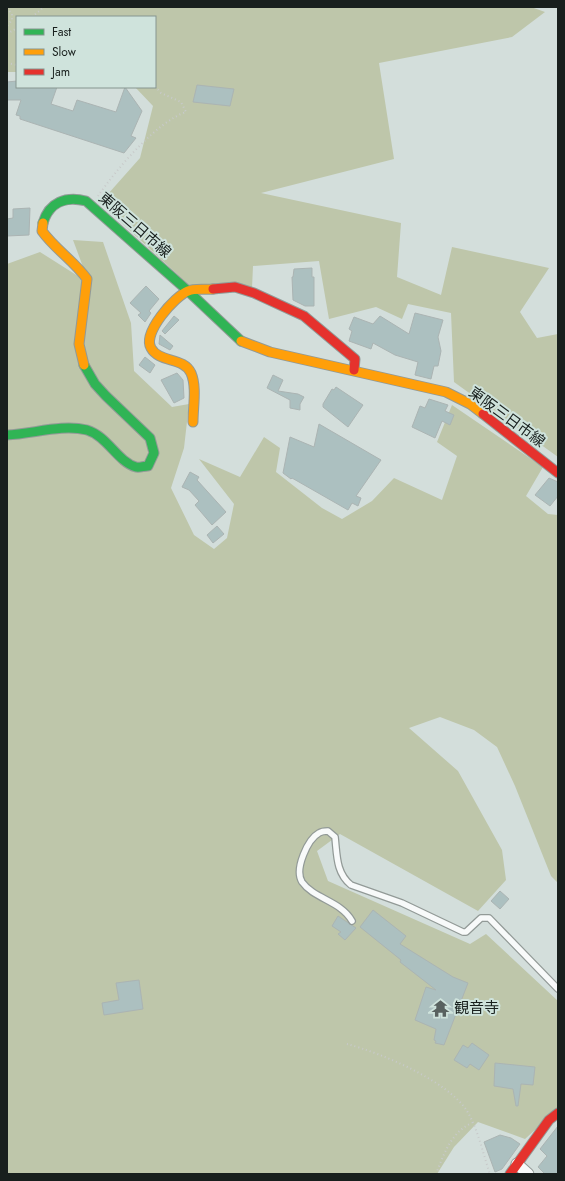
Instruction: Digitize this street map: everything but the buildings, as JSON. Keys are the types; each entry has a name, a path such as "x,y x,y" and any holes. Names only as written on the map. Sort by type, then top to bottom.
{"main road":[{"name":"東阪三日市線","path":"7,435 81,430 95,434 114,451 136,467 148,466 154,454 153,445 150,438 106,397 88,373 81,359 79,344 87,279 82,272 50,243 42,231 45,215 53,205 59,201 77,198 86,201 188,291 242,342 270,352 446,392 470,404 558,473"},
{"path":"193,422 192,374 185,366 157,355 149,346 147,338 151,329 188,291 235,287 254,293 304,316 355,359 354,370"},
{"path":"510,1174 549,1120 558,1113"}],"street":[{"path":"518,1164 528,1174"}],"lane":[{"path":"352,921 347,911 315,893 301,881 299,872 303,854 311,840 320,832 328,831 335,837 338,864 345,880 351,885 402,903 463,932 466,932 481,918 488,918 558,989"}],"path":[{"path":"33,16 44,7"},
{"path":"7,8 12,14 12,20 7,26"},
{"path":"7,34 16,29"},
{"path":"86,201 97,197 116,172 164,124 177,115 186,112 181,102 161,93 156,87"},
{"path":"347,1044 378,1053 405,1065 457,1098 467,1112 472,1123 490,1174"},
{"path":"436,1174 450,1143 461,1128 472,1123"}],"green space":[{"path":"7,7 531,7 545,12 512,37 379,63 394,159 261,193 401,223 397,277 441,295 452,247 549,268 520,312 537,338 558,334 558,457 454,382 451,313 408,304 402,319 376,307 329,319 319,261 253,266 252,288 189,285 100,203 140,158 153,106 136,88 156,88 156,16 16,16 16,72 7,72"},
{"path":"73,240 103,242 131,323 134,371 172,407 189,404 184,448 171,488 194,535 214,549 227,538 234,504 199,459 240,477 264,437 280,448 276,472 322,508 342,519 372,501 394,478 442,500 457,456 437,442 452,405 543,467 526,496 548,514 558,515 558,883 551,876 515,786 497,747 474,730 440,717 409,728 458,771 502,850 506,880 478,911 340,834 317,851 328,881 470,944 486,934 558,1001 558,1109 525,1139 478,1122 454,1147 437,1174 7,1174 7,264 40,252 89,283"}],"traffic: fast":[{"path":"43,223 49,210 59,202 72,199 86,201 188,291 241,341"},
{"path":"7,435 67,428 87,430 101,438 130,464 137,467 148,466 154,453 150,438 95,384 84,365"}],"traffic: slow":[{"path":"43,223 42,231 87,279 79,344 84,365"},
{"path":"193,422 194,384 191,373 183,364 155,353 151,348 149,341 151,333 161,316 182,294 197,289 213,289"},
{"path":"241,341 270,352 446,392 470,404 483,414"}],"traffic: jam":[{"path":"213,289 235,287 254,293 304,316 355,359 354,370"},
{"path":"483,414 558,473"},
{"path":"510,1174 549,1120 558,1113"}],"place":[{"name":"観音寺","path":"441,1008"}]}
